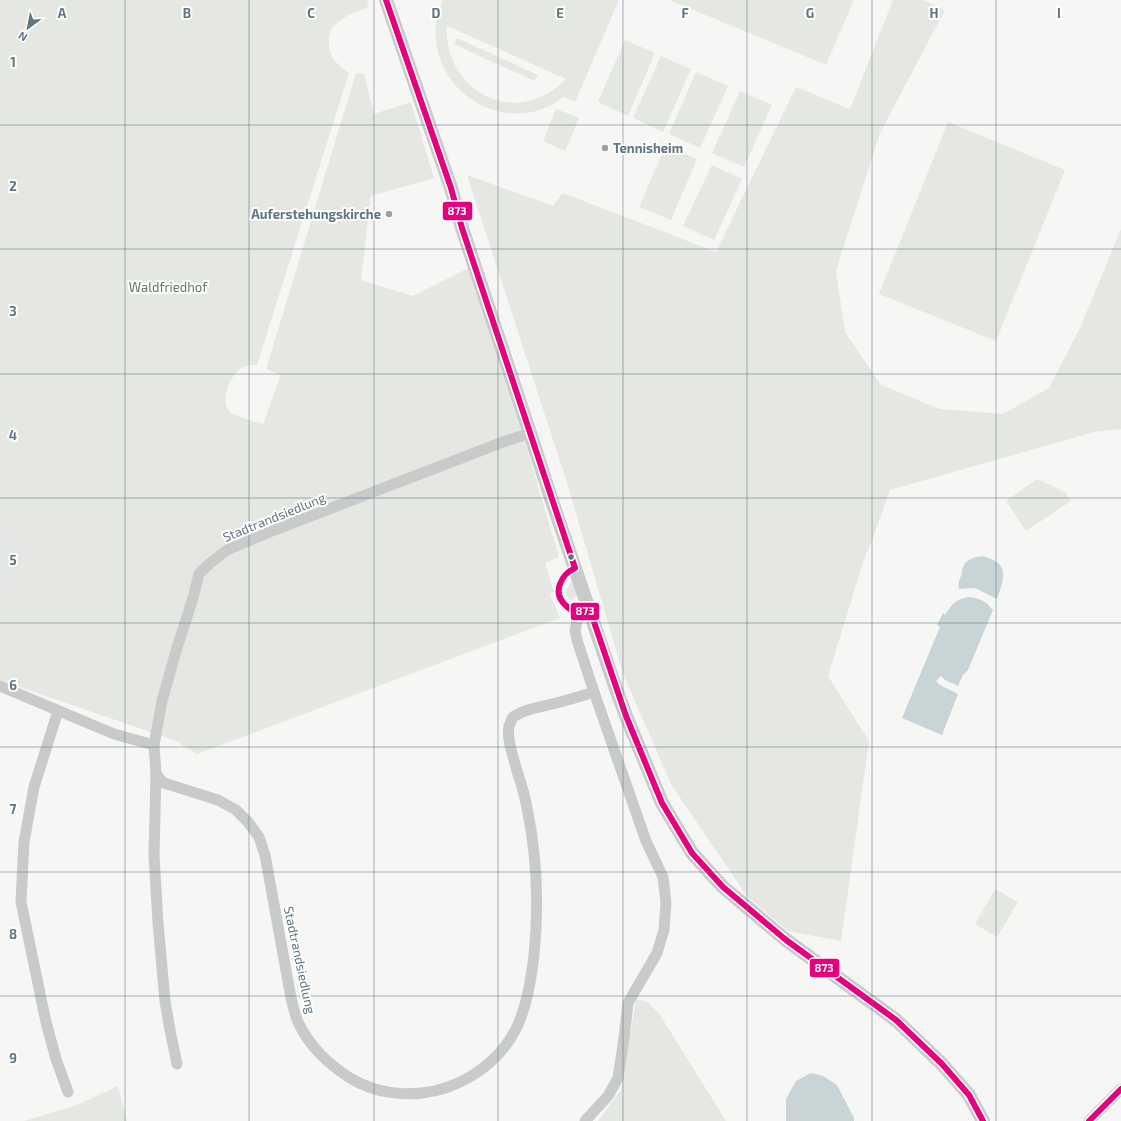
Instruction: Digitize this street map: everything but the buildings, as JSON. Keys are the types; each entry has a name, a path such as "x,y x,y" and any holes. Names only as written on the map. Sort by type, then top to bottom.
{"street":[{"path":"386,0 451,188 462,228 551,498 626,716 662,803 692,853 723,887 786,940 896,1020 942,1064 969,1095 983,1121"},
{"name":"Stadtrandsiedlung","path":"178,1064 165,1001 158,923 154,855 156,774 154,745 162,701 200,574 209,564 227,550 272,531 530,433"},
{"path":"585,1121 608,1096 618,1078 628,1003 657,953 664,930 666,903 663,877 646,841 594,692 575,630 576,623 580,615 583,612 590,610"},
{"path":"0,686 114,734 154,745"},
{"name":"Stadtrandsiedlung","path":"156,774 164,783 218,800 236,810 259,836 265,855 291,998 298,1021 310,1042 322,1057 353,1080 372,1088 388,1092 410,1094 438,1091 455,1085 470,1077 492,1061 504,1047 516,1029 524,1009 531,978 536,937 535,864 527,808 510,745 509,727 514,716 530,708 558,703 594,692"},
{"path":"58,711 34,787 24,842 21,902 46,1022 56,1059 68,1092"},
{"path":"1089,1121 1121,1089"}],"shaded area":[{"path":"0,532 27,541 17,596 0,590"},
{"path":"982,556 997,563 1003,572 1002,584 997,599 975,588 959,589 959,582 964,564 971,559"},
{"path":"968,597 982,600 993,610 968,670 963,675 958,686 945,680 941,676 936,681 940,685 958,694 942,735 902,718 940,627 937,625 943,613 945,615 954,603"},
{"path":"811,1073 823,1076 837,1085 854,1118 854,1121 786,1121 786,1099 796,1081"}],"green space":[{"name":"Waldfriedhof","path":"0,0 367,0 369,7 348,15 333,26 329,36 329,49 333,59 349,73 257,365 249,365 244,367 234,376 227,388 227,407 232,413 263,424 281,375 266,369 356,73 364,73 374,114 411,102 434,178 371,196 361,280 413,296 473,266 559,557 545,563 554,591 550,594 560,618 197,754 176,741 0,680 0,590 17,596 27,542 0,532"},
{"path":"443,0 619,0 575,102 564,97 538,110 512,113 488,108 466,95 449,77 438,54 436,28","holes":["447,26 566,79 546,94 538,98 520,102 503,102 487,96 473,88 461,75 453,61 448,44"]},
{"path":"670,0 854,0 826,65"},
{"path":"893,0 923,0 945,10 880,133 836,271 845,332 881,385 940,409 1003,414 1049,388 1080,328 1121,229 1121,429 1094,432 890,490 865,556 828,676 869,741 841,941 788,931 747,896 672,786 623,674 568,486 467,175 553,206 563,193 716,252 796,87 850,109"},
{"path":"457,38 538,75 534,81 454,44"},
{"path":"625,40 655,53 628,116 598,102"},
{"path":"661,56 691,69 663,132 633,118"},
{"path":"696,72 728,86 700,148 669,134"},
{"path":"740,91 772,105 744,167 712,153"},
{"path":"556,109 579,118 565,151 543,141"},
{"path":"948,122 1065,170 996,341 879,294"},
{"path":"666,145 697,159 671,220 639,207"},
{"path":"712,165 742,179 714,240 683,226"},
{"path":"1037,479 1065,492 1071,501 1026,531 1006,501"},
{"path":"573,580 578,594 573,600 570,600 566,596 566,592"},
{"path":"995,889 1018,902 997,937 975,924"},
{"path":"636,999 648,1002 660,1015 726,1121 598,1121 621,1090"},
{"path":"118,1086 127,1121 24,1121 75,1106"}],"transit line":[{"name":"873","path":"386,0 451,188 462,228 575,568 562,579 559,594 563,603 580,615 583,612 590,610 626,716 662,803 692,853 723,887 786,940 896,1020 942,1064 969,1095 983,1121"},
{"name":"873","path":"1089,1121 1121,1089"}],"place":[{"name":"Tennisheim","path":"605,148"},
{"name":"Auferstehungskirche","path":"389,214"}]}
